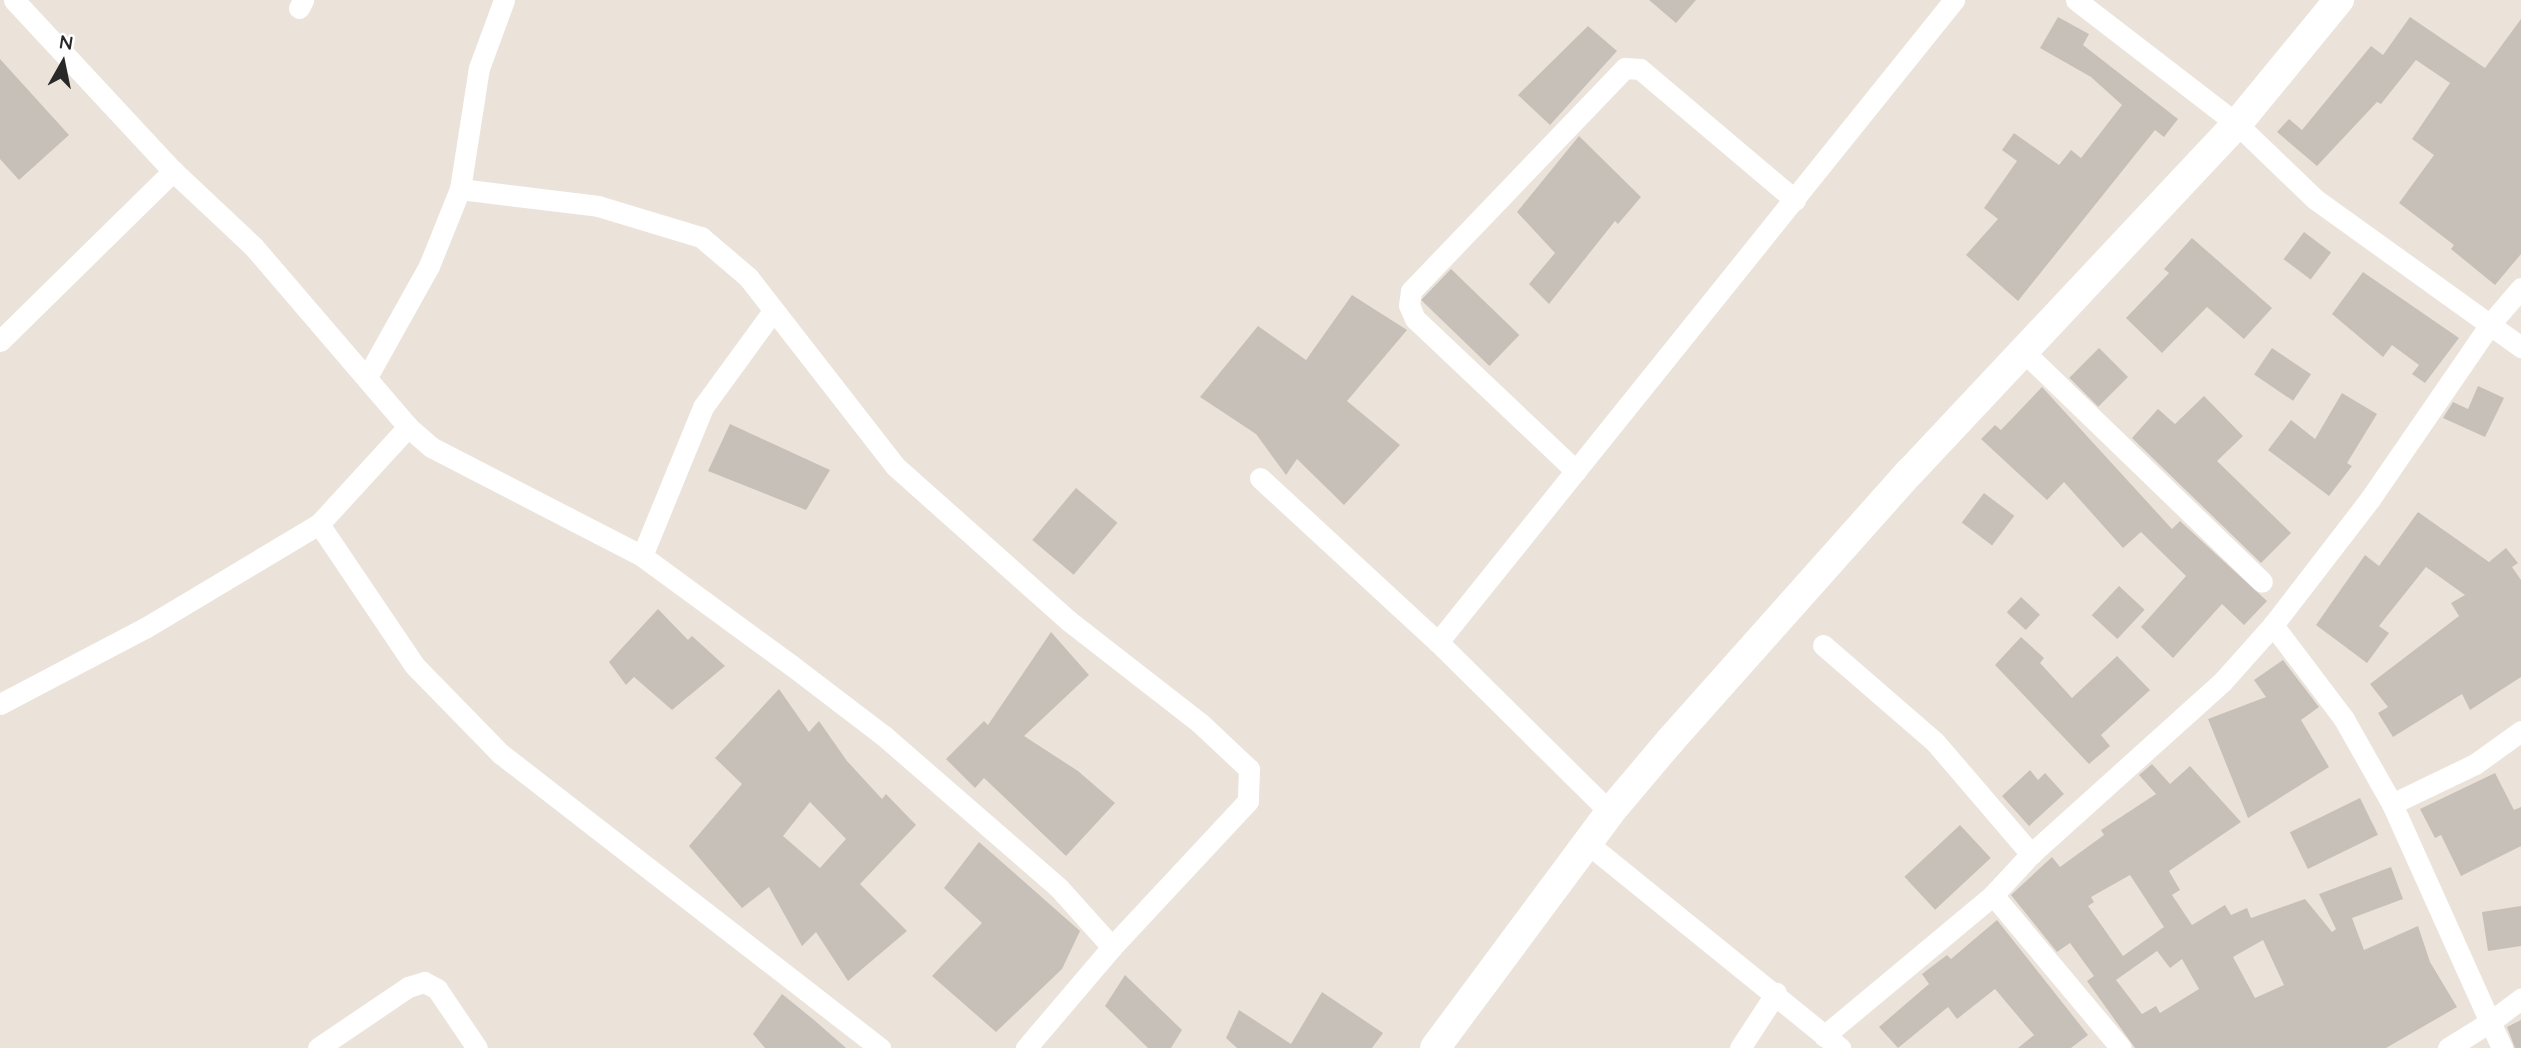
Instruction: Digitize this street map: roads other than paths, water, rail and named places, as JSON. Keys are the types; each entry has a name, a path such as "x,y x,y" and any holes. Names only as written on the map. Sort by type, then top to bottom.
{"main road":[{"path":"1435,1048 1610,812 1910,472 2237,124 2339,0"}],"street":[{"path":"14,0 173,171 253,246 408,427 431,447 642,556 883,735 1059,887 1112,947"},
{"path":"367,377 429,266 460,189 479,68 504,0"},
{"path":"1438,642 1954,0"},
{"path":"2076,0 2237,124 2315,199 2521,347"},
{"path":"1576,471 1415,319 1409,305 1411,291 1625,68 1632,66 1650,77 1795,200"},
{"path":"0,341 173,171"},
{"path":"460,189 598,206 701,237 748,277 895,466 1059,612 1200,723 1249,769 1248,800 1112,947 1026,1048"},
{"path":"1587,843 1776,993 1832,1042 1993,895 2031,854 2223,681 2273,625 2370,499 2491,323 2521,288"},
{"path":"642,556 703,407 773,311"},
{"path":"2023,351 2262,582"},
{"path":"0,705 145,628 319,524 408,427"},
{"path":"1260,478 1438,642 1610,812"},
{"path":"319,524 414,666 501,754 880,1048"},
{"path":"2273,625 2344,719 2392,804 2502,1048"},
{"path":"1823,645 1935,742 2031,854"},
{"path":"2392,804 2475,764 2521,731"},
{"path":"1993,895 2121,1048"},
{"path":"318,1048 408,987 424,982 437,989 477,1048"},
{"path":"1740,1048 1776,993"},
{"path":"2448,1048 2521,999"}]}
